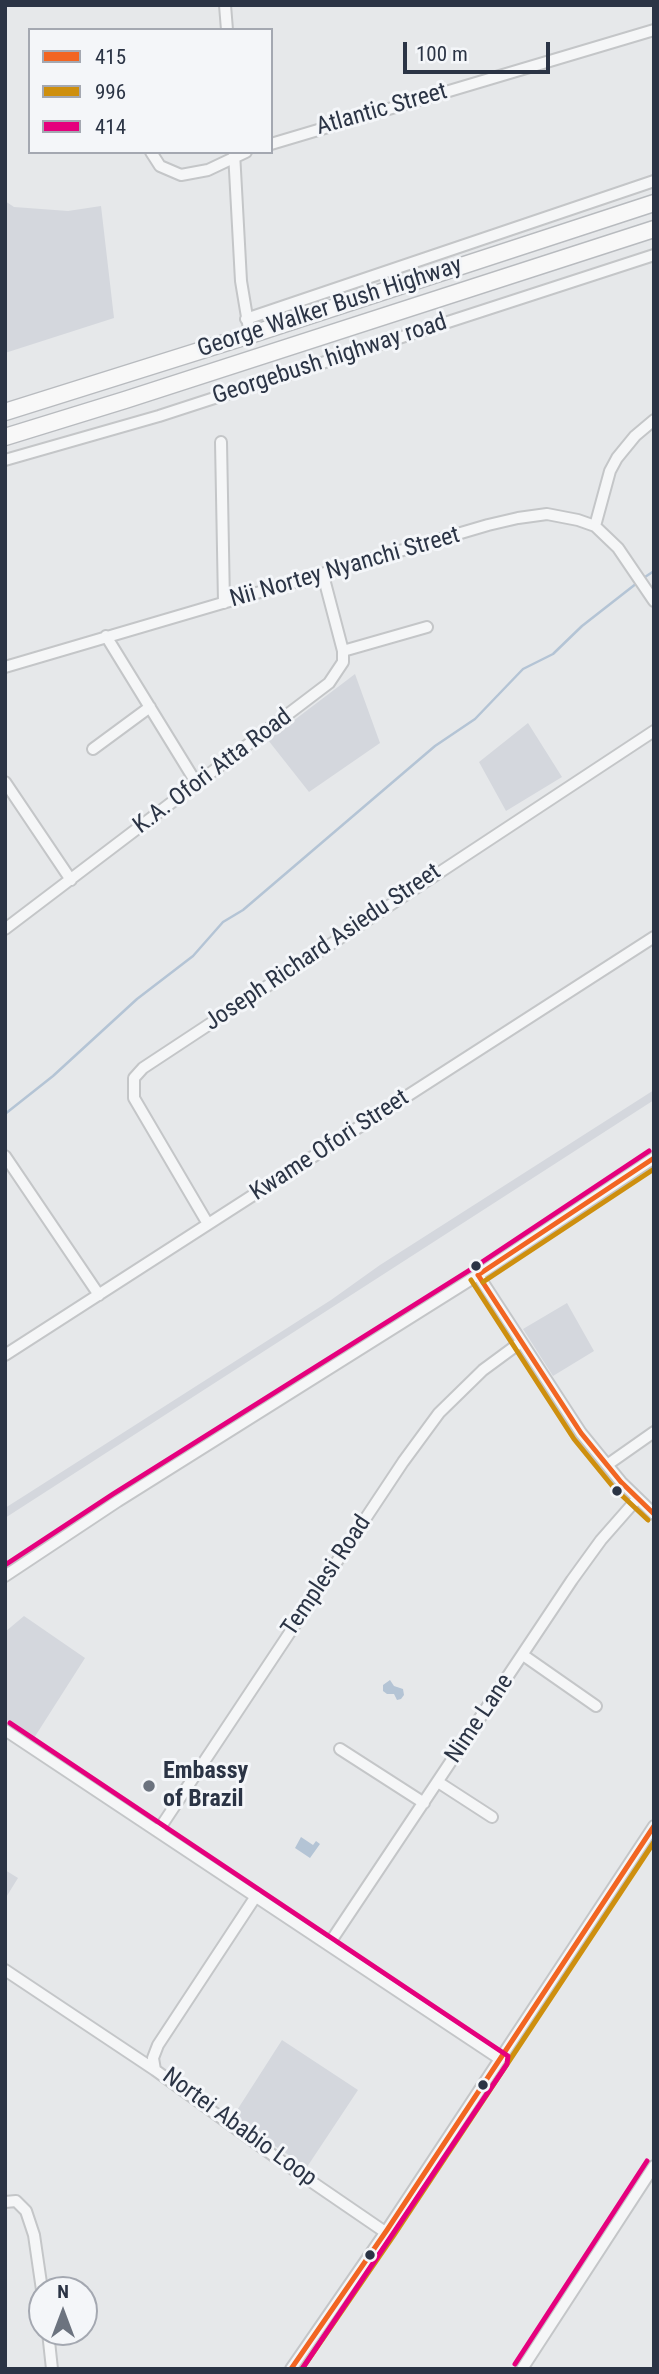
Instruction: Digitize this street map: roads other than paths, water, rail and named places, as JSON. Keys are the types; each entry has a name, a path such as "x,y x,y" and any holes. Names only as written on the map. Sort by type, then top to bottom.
{"highway":[{"name":"George Walker Bush Highway","path":"5,412 248,327 654,202"},
{"name":"George Walker Bush Highway","path":"5,436 125,400 654,229"},
{"path":"5,400 70,391"}],"street":[{"path":"225,5 227,28"},
{"name":"Atlantic Street","path":"273,143 654,30"},
{"path":"152,154 160,166 181,175 208,170 234,154 241,281 248,327 654,181"},
{"name":"Georgebush highway road","path":"5,460 159,416 654,255"},
{"path":"654,419 617,458 610,471 595,526 611,541 637,574 654,601"},
{"path":"221,442 224,603"},
{"name":"Nii Nortey Nyanchi Street","path":"5,667 518,518 556,515 595,526"},
{"path":"323,575 343,651 427,627"},
{"path":"106,636 197,784"},
{"name":"K.A. Ofori Atta Road","path":"5,929 329,683 343,662 343,651"},
{"path":"93,749 150,707"},
{"name":"Joseph Richard Asiedu Street","path":"208,1224 134,1098 134,1078 143,1068 654,731"},
{"path":"5,782 71,880"},
{"name":"Kwame Ofori Street","path":"5,1355 654,937"},
{"path":"5,1156 99,1295"},
{"path":"5,1576 118,1501 478,1275 654,1158"},
{"path":"478,1275 581,1433 637,1499 654,1514"},
{"name":"Templesi Road","path":"158,1831 403,1462 439,1413 483,1370 521,1342"},
{"path":"607,1465 654,1432"},
{"name":"Nime Lane","path":"329,1944 583,1564 637,1499"},
{"path":"523,1655 596,1706"},
{"path":"5,1730 500,2059"},
{"path":"340,1749 424,1803"},
{"path":"438,1782 492,1817"},
{"path":"291,2369 386,2232 654,1826"},
{"name":"Nortei Ababio Loop","path":"256,1896 158,2045 153,2058 155,2070 386,2232"},
{"path":"5,1970 155,2070"},
{"path":"522,2369 654,2166"},
{"path":"5,2202 16,2201 26,2211 34,2235 40,2276"},
{"path":"50,2346 52,2369"}],"water":[{"path":"390,1680 394,1686 403,1689 404,1695 401,1699 397,1700 394,1694 383,1691 383,1685"},
{"path":"301,1837 313,1845 316,1841 320,1844 310,1858 295,1848"}],"waterway":[{"path":"642,579 654,571"},
{"path":"5,1114 53,1076 137,999 193,956 223,922 243,910 435,746 475,719 523,669 553,654 582,626 637,583"}],"place":[{"name":"Embassy of Brazil","path":"149,1786"}]}
